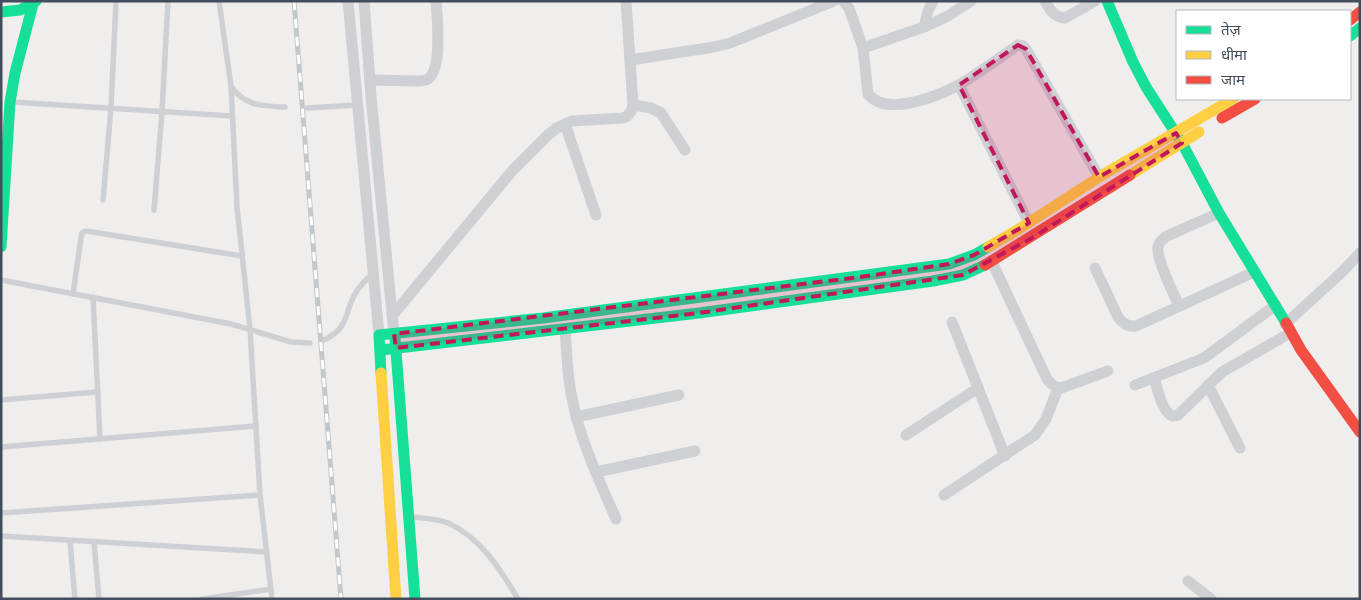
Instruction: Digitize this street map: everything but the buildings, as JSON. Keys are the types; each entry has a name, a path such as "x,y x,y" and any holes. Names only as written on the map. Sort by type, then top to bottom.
{"main road":[{"path":"1108,1 1133,62 1146,87 1179,138 1219,213 1276,305 1288,328 1360,432"},
{"path":"1,12 22,10 34,3"},
{"path":"1,246 7,120 17,64 34,3"},
{"path":"380,350 698,313 933,281 963,275 992,262 1179,138 1232,100"},
{"path":"396,599 379,335 543,318 949,264 974,255 1029,223 1099,177 1253,100"},
{"path":"394,334 415,599"}],"street":[{"path":"348,1 379,335"},
{"path":"364,1 394,334"},
{"path":"370,80 425,81 430,78 436,63 438,24 436,1"},
{"path":"392,316 524,158 549,134 565,124 582,119 623,118 632,112 626,1"},
{"path":"630,60 730,43 834,1"},
{"path":"843,1 849,8 863,48 868,94 879,103 886,105 899,105 934,96 959,85 1018,45 1026,48 1099,177"},
{"path":"924,27 933,1"},
{"path":"863,48 924,27 948,16 971,1"},
{"path":"1045,1 1052,12 1064,18 1095,1"},
{"path":"959,85 1029,223"},
{"path":"633,105 651,108 661,113 685,150"},
{"path":"565,124 596,215"},
{"path":"1179,306 1160,259 1158,244 1168,236 1219,213"},
{"path":"1154,378 1165,409 1169,415 1178,415 1228,368 1288,328 1360,253"},
{"path":"992,262 1046,379 1058,388 1062,388 1108,371"},
{"path":"1096,268 1118,317 1126,325 1136,326 1254,272"},
{"path":"1134,385 1204,358 1276,305"},
{"path":"952,322 1004,456"},
{"path":"565,329 570,388 576,417 616,519"},
{"path":"1208,385 1240,448"},
{"path":"906,435 978,388"},
{"path":"944,495 1030,439 1040,430 1051,409 1058,388"},
{"path":"576,417 679,394"},
{"path":"596,472 695,451"},
{"path":"1188,581 1211,599"}],"lane":[{"path":"103,200 111,108 116,1"},
{"path":"154,210 168,1"},
{"path":"219,1 230,86 237,206 250,329 260,495 272,599"},
{"path":"230,86 236,95 244,100 255,104 285,107"},
{"path":"10,102 232,116"},
{"path":"307,108 357,105"},
{"path":"73,294 81,238 82,234 86,231 242,256"},
{"path":"322,340 338,331 344,323 356,292 373,273"},
{"path":"1,280 231,324 291,342 310,342"},
{"path":"93,298 100,439"},
{"path":"1,400 97,392"},
{"path":"1,447 256,426"},
{"path":"1,513 260,495"},
{"path":"408,517 427,518 448,523 471,537 507,580 518,599"},
{"path":"1,536 267,552"},
{"path":"70,541 75,599"},
{"path":"94,542 99,599"},
{"path":"202,599 271,589"}],"highlighted area":[{"path":"1018,45 1026,49 1099,177 1176,133 1182,143 1032,238 963,275 699,313 396,348 394,334 860,277 949,264 974,255 1029,223 959,85"}],"railway":[{"path":"294,1 341,599"}],"traffic: fast":[{"path":"1,12 20,10 36,1"},
{"path":"1107,1 1133,62 1146,87 1182,143 1219,213 1286,323"},
{"path":"1,247 10,102 15,73 33,4"},
{"path":"1351,35 1360,28"},
{"path":"381,373 379,335 543,318 949,264 974,255 988,247"},
{"path":"381,350 699,313 933,281 963,275 985,265"},
{"path":"395,338 415,599"}],"traffic: slow":[{"path":"988,247 1104,174 1231,100"},
{"path":"1130,175 1199,132"},
{"path":"381,373 396,599"}],"traffic: jam":[{"path":"1351,19 1360,12"},
{"path":"1222,118 1253,100"},
{"path":"985,265 1130,175"},
{"path":"1286,323 1301,350 1360,432"}]}
